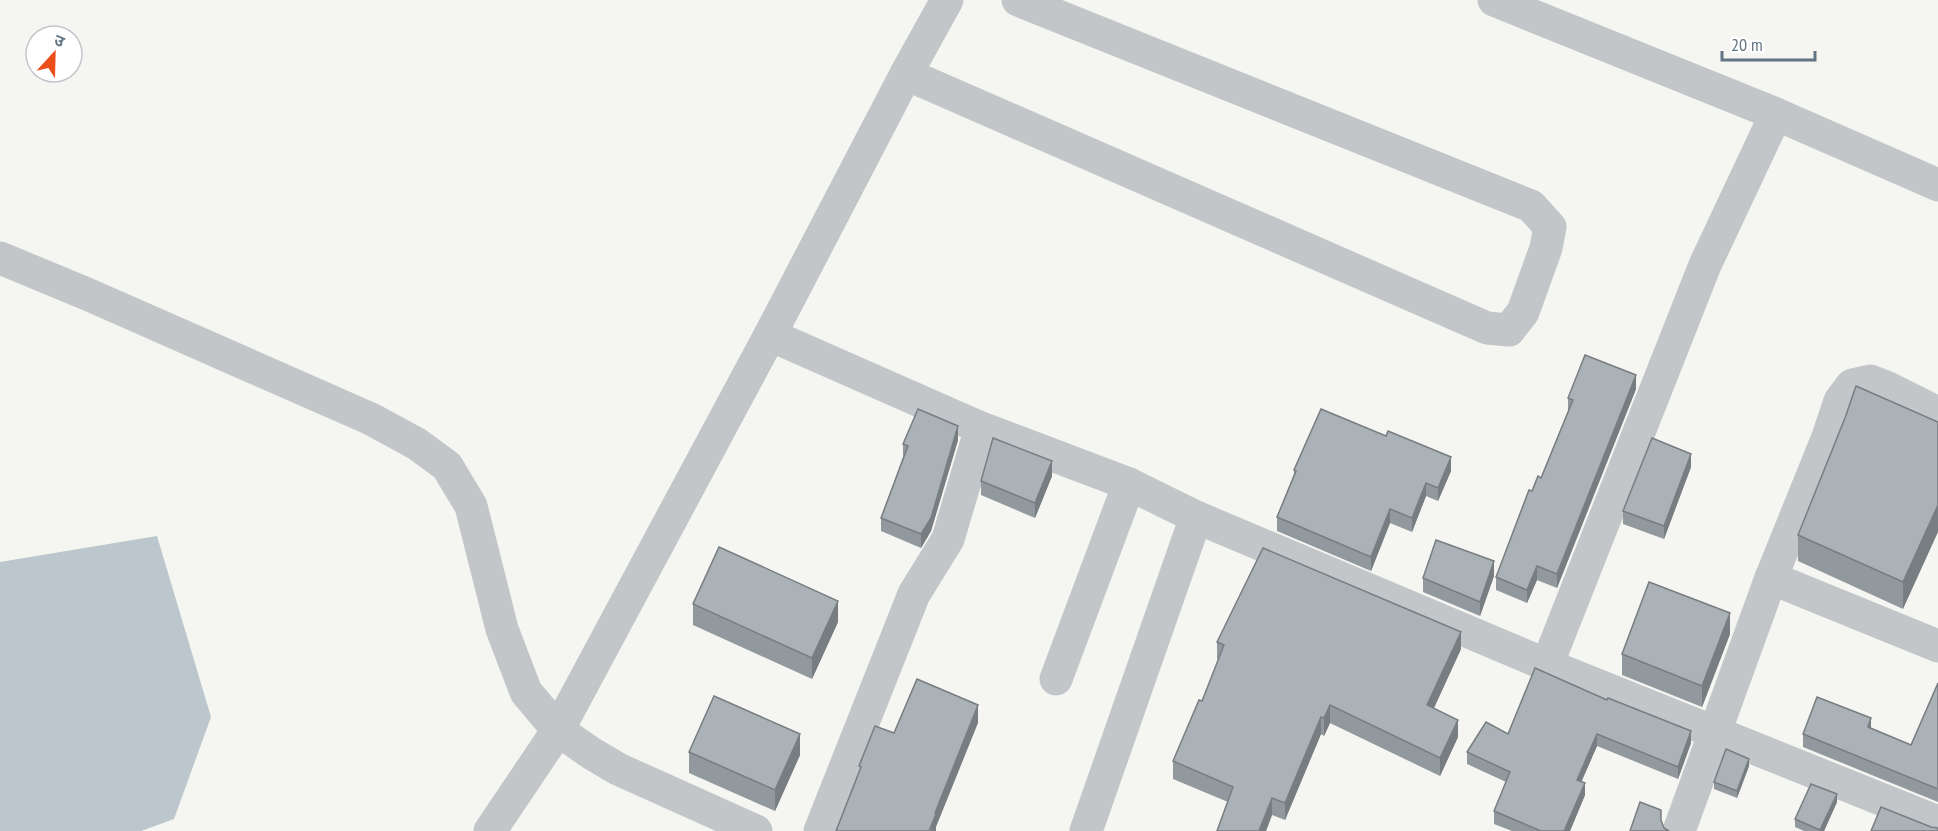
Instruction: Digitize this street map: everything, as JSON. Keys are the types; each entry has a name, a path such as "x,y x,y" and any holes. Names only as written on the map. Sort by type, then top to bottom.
{"street":[{"path":"490,831 558,730 947,0"},
{"path":"906,74 1487,328 1509,330 1523,312 1546,248 1550,227 1531,206 1018,0"},
{"path":"1494,0 1776,114 1938,185"},
{"path":"1547,665 1705,265 1776,114"},
{"path":"0,258 371,419 417,444 447,466 471,506 502,629 526,692 558,730 618,769 756,831"},
{"path":"770,335 981,428 1129,484 1196,517 1547,665 1938,822"},
{"path":"1679,831 1771,578 1828,437 1840,401 1852,386 1870,381 1938,413"},
{"path":"820,831 914,594 948,538 981,428"},
{"path":"1056,679 1129,484"},
{"path":"1086,831 1196,517"},
{"path":"1771,578 1938,646"}],"shaded area":[{"path":"157,536 211,717 174,819 141,831 0,831 0,562"}],"building":[{"path":"1585,355 1636,375 1557,574 1537,566 1527,590 1496,577 1529,490 1532,491 1538,476 1541,478 1573,400 1568,398"},
{"path":"1856,386 1938,422 1938,505 1903,582 1798,535"},
{"path":"918,409 958,426 931,518 921,534 881,518 908,446 903,444"},
{"path":"1321,409 1386,436 1388,431 1451,457 1438,488 1426,483 1412,518 1390,509 1371,557 1277,517 1296,471 1294,470"},
{"path":"993,438 1052,461 1035,503 981,481"},
{"path":"1652,438 1691,454 1664,526 1623,511"},
{"path":"1436,540 1494,561 1480,602 1423,578"},
{"path":"719,547 838,601 812,658 693,604"},
{"path":"1263,548 1461,632 1427,705 1458,720 1440,758 1330,705 1324,718 1321,717 1285,803 1272,798 1259,831 1217,831 1233,787 1173,761 1199,700 1202,701 1224,645 1217,642"},
{"path":"1649,582 1730,613 1702,686 1622,654"},
{"path":"1535,668 1607,700 1608,698 1691,731 1678,767 1597,734 1577,780 1585,783 1564,831 1541,831 1494,811 1510,772 1467,752 1486,722 1508,734"},
{"path":"917,679 978,705 929,831 836,831 875,726 894,733"},
{"path":"1938,683 1938,789 1803,734 1817,697 1871,718 1868,727 1911,745"},
{"path":"714,696 800,734 775,790 689,752"},
{"path":"1726,749 1749,759 1737,791 1714,782"},
{"path":"1811,784 1837,794 1820,830 1795,819"},
{"path":"1640,802 1661,810 1664,828 1669,831 1630,831"},
{"path":"1881,807 1938,828 1938,831 1871,831"}]}
